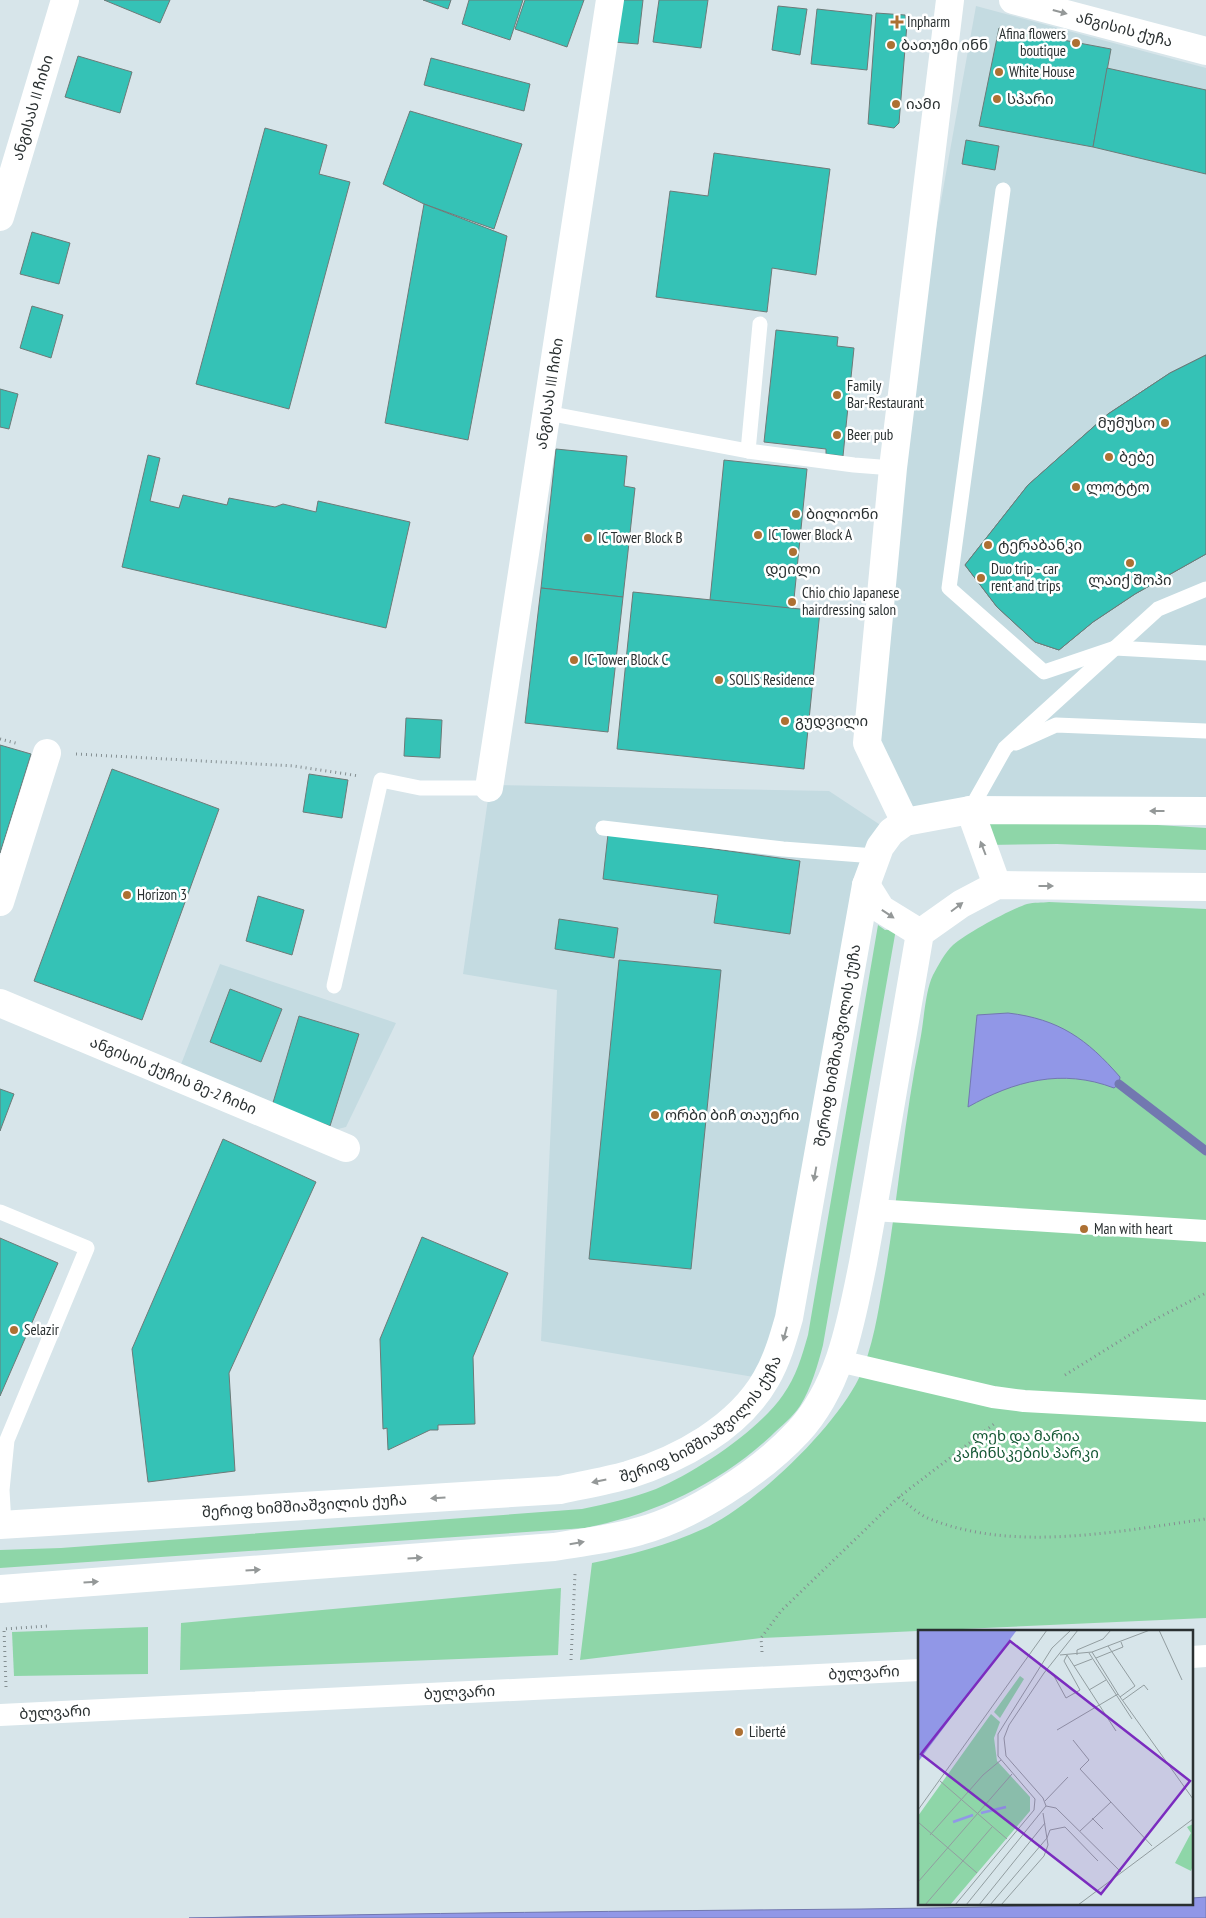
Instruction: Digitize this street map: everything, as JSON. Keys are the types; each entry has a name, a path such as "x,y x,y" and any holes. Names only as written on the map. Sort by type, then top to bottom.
{"main road":[{"name":"ანგისას II ჩიხი","path":"0,217 65,0"},
{"name":"ანგისას III ჩიხი","path":"488,788 610,0"},
{"path":"950,0 893,468 867,743 905,822 970,810 1206,811"},
{"name":"ანგისის ქუჩა","path":"1012,0 1206,51"},
{"path":"0,902 47,753"},
{"path":"970,810 997,885"},
{"name":"შერიფ ხიმშიაშვილის ქუჩა","path":"2,1525 560,1490 628,1475 676,1456 703,1441 748,1404 766,1380 781,1348 789,1318 866,885 875,856 891,832 905,822"},
{"path":"866,885 881,909 920,933"},
{"path":"0,1589 554,1547 641,1531 678,1517 741,1480 774,1455 799,1431 823,1395 839,1361 850,1324 873,1210 920,933 968,900 997,885 1206,887"},
{"name":"ანგისის ქუჩის მე-2 ჩიხი","path":"0,1003 346,1148"}],"street":[{"path":"873,1210 1206,1231"},
{"path":"839,1361 993,1397 1024,1401 1206,1411"},
{"name":"ბულვარი","path":"4,1715 918,1670"}],"lane":[{"path":"1003,190 949,588 1044,672 1115,648 1206,652"},
{"path":"748,451 760,324"},
{"path":"547,413 748,451 854,465 893,468"},
{"path":"970,810 1004,748 1158,609 1206,589"},
{"path":"1004,748 1056,725 1206,731"},
{"path":"334,986 382,780 420,788 488,788"},
{"path":"603,828 783,849 875,856"},
{"path":"0,1212 87,1248 7,1440 2,1490 2,1525"}],"path":[{"path":"47,753 294,766 382,780"},
{"path":"1064,1376 1152,1321 1206,1293"},
{"path":"763,1678 761,1638 781,1611 899,1497 1024,1401"},
{"path":"899,1497 929,1519 977,1532 1021,1537 1111,1532 1206,1519"},
{"path":"570,1687 577,1543"},
{"path":"4,1715 4,1629 48,1626"}],"shaded area":[{"path":"976,6 1206,68 1206,811 905,822 867,743 893,468"},
{"path":"490,785 829,791 891,832 766,1379 541,1341 557,990 463,974"},
{"path":"220,964 396,1023 346,1127 326,1132 178,1072"}],"green space":[{"path":"982,814 1206,828 1206,850 1057,844 987,845"},
{"name":"ლეხ და მარია კაჩინსკების პარკი","path":"1049,902 1206,909 1206,1618 761,1638 580,1660 592,1563 663,1545 690,1535 723,1518 745,1503 768,1485 812,1442 831,1420 859,1378 877,1317 889,1249 914,1070 930,982 942,959 959,940 999,916 1030,903"},
{"path":"878,925 885,930 896,929 823,1345 811,1384 797,1410 771,1436 730,1469 685,1495 661,1505 611,1522 585,1528 0,1568 0,1550 61,1548 582,1509 656,1489 672,1482 725,1449 772,1409 783,1395 795,1374 806,1343"},
{"path":"561,1588 558,1655 180,1670 181,1623"},
{"path":"148,1627 148,1674 14,1676 12,1632"}],"water":[{"path":"1008,1013 1042,1020 1071,1033 1108,1064 1120,1077 1119,1084 1114,1088 1076,1079 1057,1078 1039,1080 1003,1090 968,1107 977,1015"},
{"path":"1206,1897 1206,1918 189,1918 441,1913 1194,1906 1194,1898"}],"building":[{"path":"104,0 170,0 160,23"},
{"path":"423,0 451,0 448,9"},
{"path":"469,0 523,0 510,40 462,24"},
{"path":"525,0 584,0 567,47 515,29"},
{"path":"619,0 643,0 638,44 614,42"},
{"path":"659,0 708,0 701,48 653,42"},
{"path":"778,6 807,9 800,55 772,50"},
{"path":"817,9 872,15 867,70 811,64"},
{"path":"876,13 905,15 907,24 899,123 894,128 868,124"},
{"path":"999,28 1111,49 1093,147 979,126"},
{"path":"78,56 132,72 120,113 65,97"},
{"path":"431,58 530,84 524,111 424,85"},
{"path":"1107,68 1206,90 1206,174 1093,147"},
{"path":"410,111 522,144 494,229 424,204 383,184"},
{"path":"265,128 327,145 319,174 350,182 289,409 196,384"},
{"path":"966,140 999,146 995,170 962,164"},
{"path":"714,153 830,169 816,275 772,268 767,312 656,297 670,191 708,196"},
{"path":"424,204 507,236 468,440 385,423"},
{"path":"32,232 70,243 59,284 20,274"},
{"path":"32,306 63,315 51,358 20,348"},
{"path":"776,330 838,337 837,346 854,348 843,456 826,454 826,449 764,442"},
{"path":"1206,355 1206,554 1135,594 1093,622 1059,650 1035,642 997,607 965,565 1028,485 1108,414 1170,373"},
{"path":"1206,355 1206,554 1135,594 1093,622 1059,650 1035,642 997,607 965,565 1028,485 1108,414 1170,373"},
{"path":"0,389 18,394 9,429 0,427"},
{"name":"IC Tower Block B","path":"556,449 627,456 624,486 635,488 623,597 541,588"},
{"path":"148,455 160,458 150,501 179,508 183,495 227,505 229,498 275,507 283,504 316,512 318,501 410,522 386,628 122,567"},
{"name":"IC Tower Block A","path":"724,460 807,469 793,609 710,600"},
{"name":"IC Tower Block C","path":"541,588 623,597 608,732 525,723"},
{"name":"SOLIS Residence","path":"633,592 820,611 804,769 617,749"},
{"path":"406,718 442,720 440,758 404,756"},
{"path":"0,745 31,754 0,853"},
{"name":"Horizon 3","path":"112,769 219,809 142,1020 34,981"},
{"path":"309,774 348,780 342,818 303,812"},
{"path":"608,834 800,861 790,934 714,923 718,895 603,879"},
{"path":"258,896 304,910 292,955 246,941"},
{"path":"559,919 618,928 614,958 555,949"},
{"name":"ორბი ბიჩ თაუერი","path":"619,960 721,970 691,1269 589,1259"},
{"path":"230,989 282,1009 261,1062 210,1042"},
{"path":"299,1016 359,1034 330,1126 272,1106"},
{"path":"0,1089 14,1094 0,1131"},
{"path":"223,1139 316,1182 229,1373 235,1471 148,1482 132,1349"},
{"path":"422,1237 508,1273 473,1357 475,1424 438,1425 438,1430 430,1430 388,1450 387,1428 383,1429 380,1339"},
{"name":"Selazir","path":"0,1238 58,1263 0,1396"}],"waterway":[{"path":"1119,1084 1206,1151"}],"place":[{"name":"Inpharm","path":"897,22"},
{"name":"Afina flowers boutique","path":"1076,43"},
{"name":"ბათუმი ინნ","path":"891,45"},
{"name":"White House","path":"999,72"},
{"name":"სპარი","path":"997,99"},
{"name":"იამი","path":"896,104"},
{"name":"Family Bar-Restaurant","path":"837,395"},
{"name":"მუმუსო","path":"1165,423"},
{"name":"Beer pub","path":"837,435"},
{"name":"ბებე","path":"1109,457"},
{"name":"ლოტტო","path":"1076,487"},
{"name":"ბილიონი","path":"796,514"},
{"name":"IC Tower Block A","path":"758,535"},
{"name":"IC Tower Block B","path":"588,538"},
{"name":"ტერაბანკი","path":"988,545"},
{"name":"დეილი","path":"793,552"},
{"name":"ლაიქ შოპი","path":"1130,563"},
{"name":"Duo trip - car rent and trips","path":"981,578"},
{"name":"Chio chio Japanese hairdressing salon","path":"792,602"},
{"name":"IC Tower Block C","path":"574,660"},
{"name":"SOLIS Residence","path":"719,680"},
{"name":"გუდვილი","path":"785,721"},
{"name":"Horizon 3","path":"127,895"},
{"name":"ორბი ბიჩ თაუერი","path":"655,1115"},
{"name":"Man with heart","path":"1084,1229"},
{"name":"Selazir","path":"14,1330"},
{"name":"Liberté","path":"739,1732"}]}
